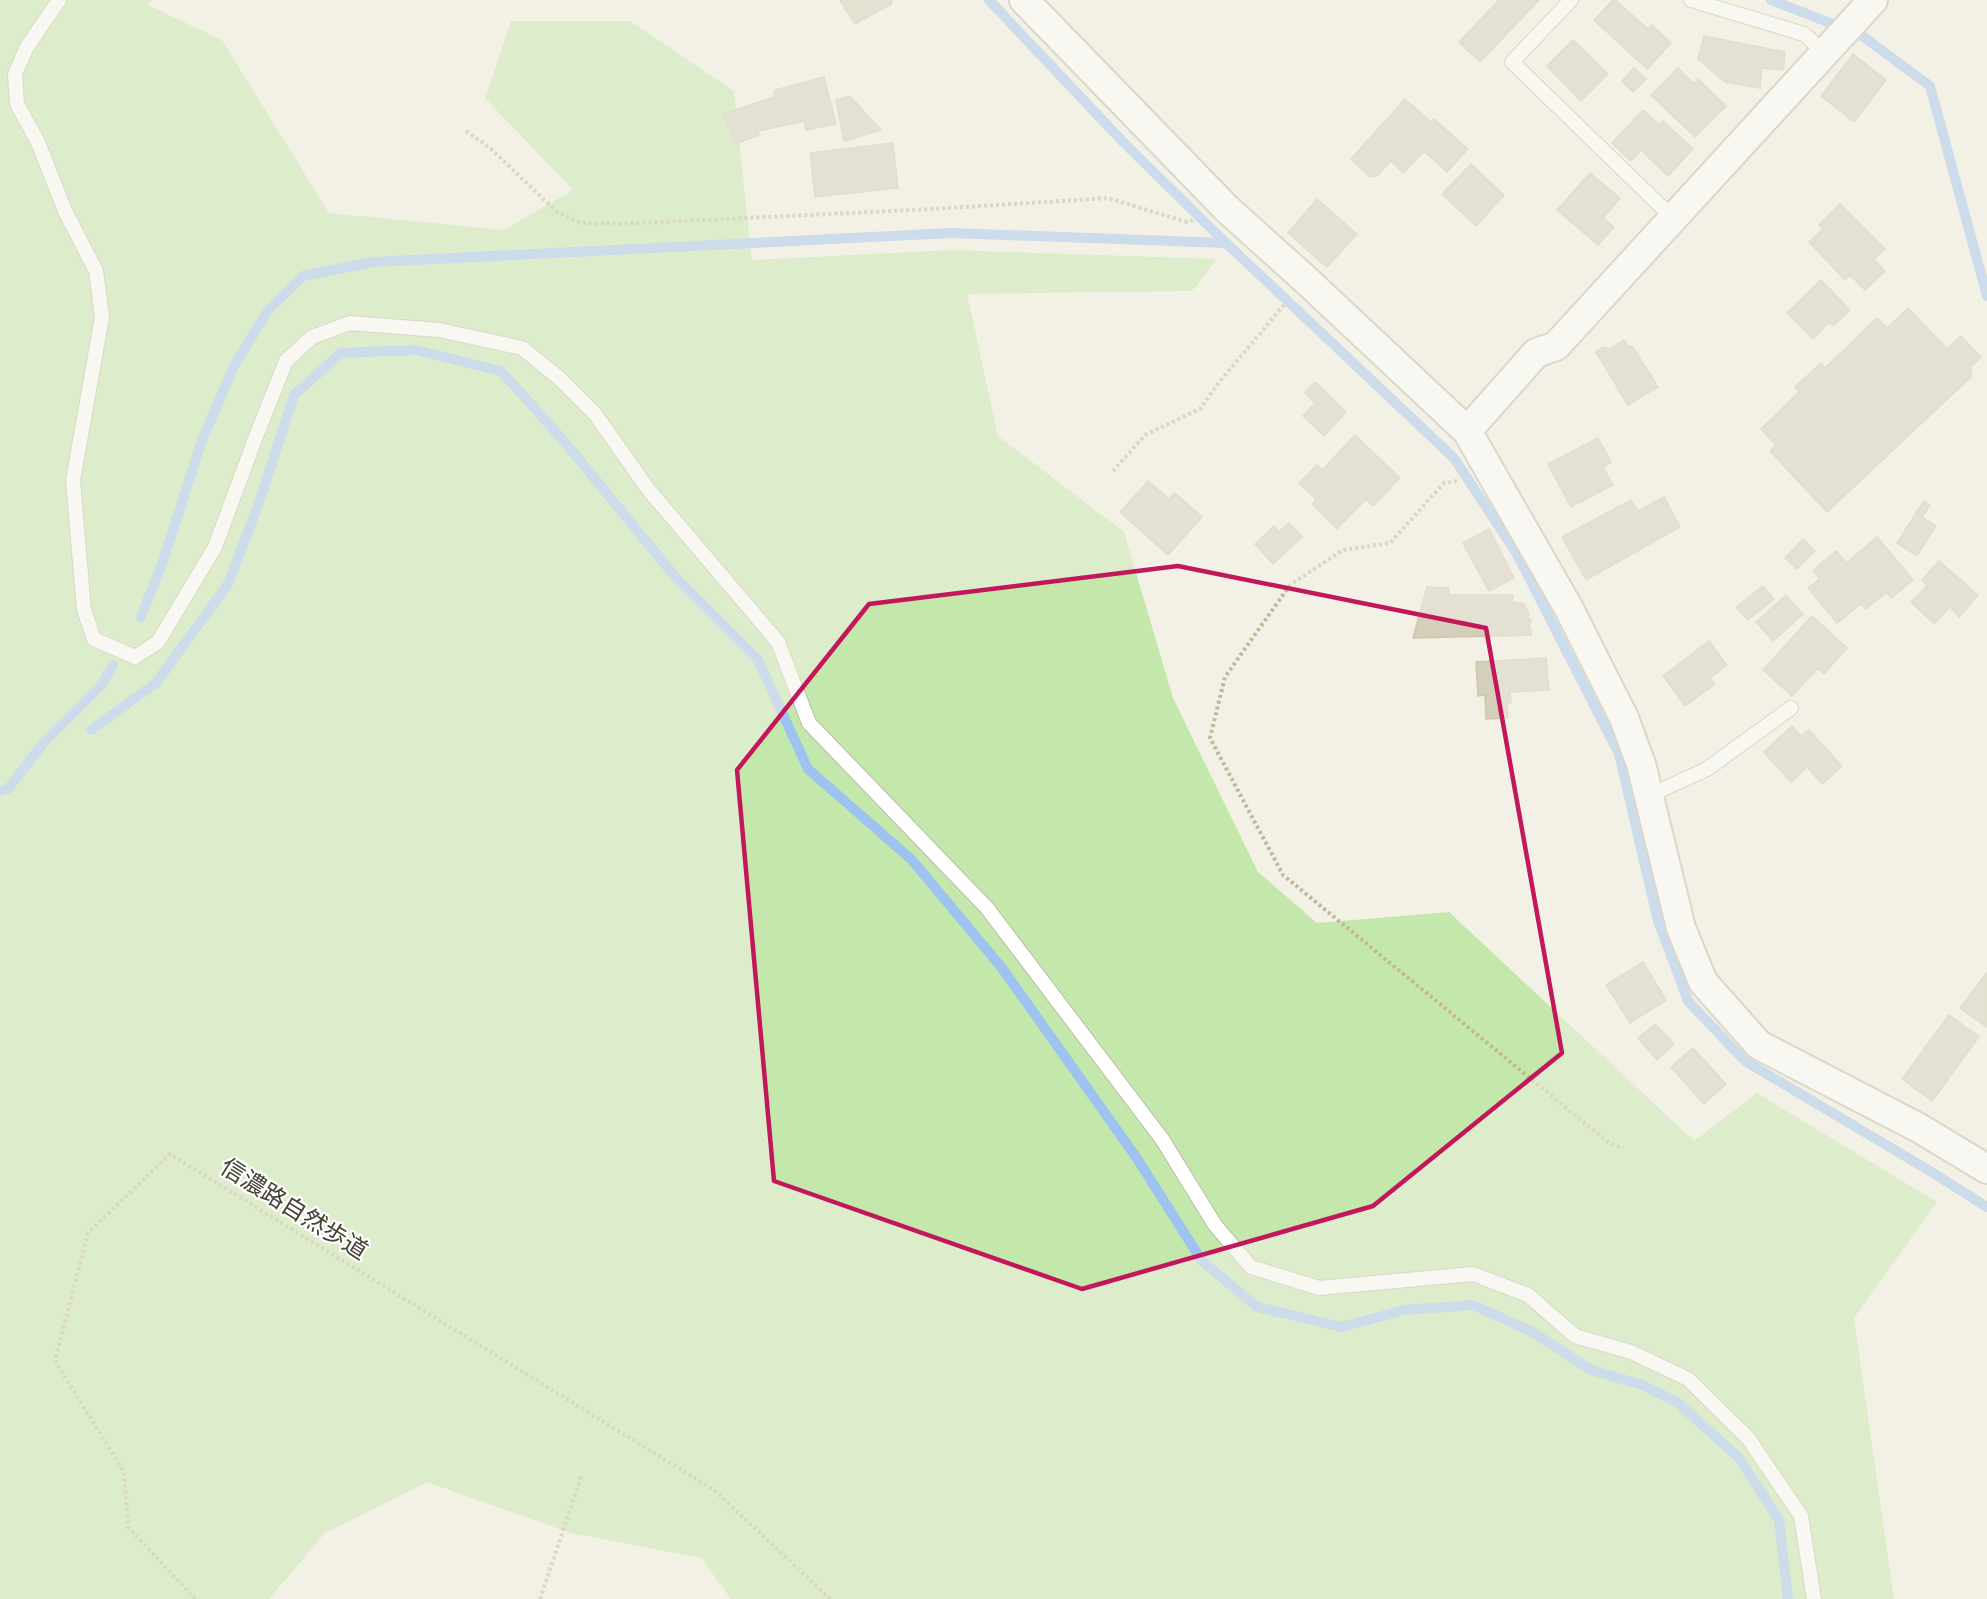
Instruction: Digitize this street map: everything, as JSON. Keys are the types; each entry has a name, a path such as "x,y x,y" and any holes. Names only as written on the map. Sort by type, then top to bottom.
{"street":[{"path":"1024,0 1227,209 1467,431 1568,607 1624,718 1641,764 1681,928 1702,982 1759,1045 1919,1128 1987,1169"},
{"path":"1467,431 1536,352 1556,346 1873,0"}],"lane":[{"path":"59,0 27,46 15,74 17,104 38,142 65,211 96,271 102,317 73,480 84,610 94,639 135,657 158,642 215,547 286,362 312,337 350,323 439,330 522,348 558,378 595,414 648,489 778,642 809,723 987,908 1162,1139 1215,1225 1251,1267 1319,1288 1473,1274 1528,1295 1575,1336 1631,1352 1688,1379 1748,1438 1801,1516 1814,1599"},
{"path":"1571,0 1512,62 1673,218"},
{"path":"1691,0 1804,34 1826,50"},
{"path":"1648,796 1707,769 1791,708"}],"path":[{"path":"466,131 490,148 557,212 581,224 920,210 1108,198 1187,222"},
{"path":"1113,471 1144,435 1200,409 1220,381 1277,313"},
{"path":"1458,481 1444,483 1390,543 1343,550 1290,585 1225,677 1210,738 1283,874 1610,1143 1623,1148"},
{"name":"信濃路自然歩道","path":"195,1599 128,1527 124,1472 55,1361 88,1233 170,1154 714,1490 830,1599"},
{"path":"540,1599 582,1474"}],"highlighted area":[{"path":"1178,566 1486,628 1562,1053 1373,1206 1082,1289 774,1181 737,770 869,604"}],"green space":[{"path":"0,0 151,0 148,5 222,40 329,213 504,230 573,190 485,98 511,21 630,21 734,91 752,260 951,250 1217,259 1192,291 967,294 998,436 1124,532 1173,698 1258,872 1317,923 1449,912 1694,1141 1757,1093 1937,1202 1854,1318 1894,1599 731,1599 701,1558 571,1533 427,1482 325,1533 269,1599 0,1599"}],"building":[{"path":"840,0 892,0 891,4 855,24"},
{"path":"1499,0 1539,0 1480,62 1459,42"},
{"path":"1613,0 1648,29 1652,25 1671,43 1647,69 1594,20"},
{"path":"1704,36 1785,52 1783,70 1762,68 1760,88 1725,82 1698,59"},
{"path":"1573,40 1608,74 1581,101 1547,66"},
{"path":"1853,54 1886,80 1854,122 1821,96"},
{"path":"1634,68 1646,79 1633,92 1622,81"},
{"path":"1678,68 1694,84 1698,79 1726,106 1695,137 1651,95"},
{"path":"824,77 836,124 806,130 804,121 758,131 759,135 736,144 723,114 774,97 775,90"},
{"path":"850,96 881,130 844,141 836,100"},
{"path":"1405,99 1431,122 1434,119 1468,149 1447,172 1424,151 1403,173 1391,161 1377,176 1370,177 1351,159"},
{"path":"1643,110 1659,125 1663,121 1693,149 1668,176 1641,150 1631,161 1612,143"},
{"path":"893,143 898,188 815,197 810,153"},
{"path":"1471,164 1504,195 1476,226 1442,194"},
{"path":"1590,173 1620,198 1603,218 1614,227 1598,245 1557,210"},
{"path":"1317,199 1357,234 1327,267 1288,233"},
{"path":"1840,204 1885,249 1874,259 1885,271 1865,290 1850,275 1845,280 1809,242 1823,229 1819,225"},
{"path":"1821,280 1850,310 1834,325 1828,323 1813,339 1787,313"},
{"path":"1908,308 1947,349 1961,336 1981,357 1971,367 1971,377 1827,512 1770,451 1776,445 1761,429 1799,392 1795,387 1821,363 1825,368 1877,318 1887,328"},
{"path":"1624,340 1628,346 1632,346 1658,387 1628,405 1596,352 1604,347 1610,349"},
{"path":"1315,382 1346,412 1324,436 1303,416 1315,403 1305,393"},
{"path":"1355,435 1400,478 1373,506 1366,499 1337,529 1312,504 1316,499 1299,483 1317,465 1322,470"},
{"path":"1598,438 1611,462 1603,467 1613,485 1571,507 1548,464"},
{"path":"1148,481 1169,499 1175,493 1202,517 1168,555 1120,512"},
{"path":"1664,497 1680,527 1586,580 1562,537 1631,500 1638,511"},
{"path":"1924,501 1930,505 1922,517 1936,526 1917,556 1897,543"},
{"path":"1289,523 1302,537 1273,564 1255,544 1274,526 1279,532"},
{"path":"1489,529 1514,578 1489,591 1463,543"},
{"path":"1877,537 1913,580 1891,598 1887,592 1866,609 1861,604 1837,623 1808,588 1820,579 1813,570 1836,551 1846,563"},
{"path":"1803,539 1815,551 1797,569 1785,558"},
{"path":"1939,561 1978,595 1959,617 1950,607 1934,624 1911,602 1927,586 1922,580"},
{"path":"1763,586 1774,599 1748,620 1736,607"},
{"path":"1427,587 1449,588 1449,595 1513,595 1512,602 1523,603 1529,614 1531,635 1413,638"},
{"path":"1786,595 1803,614 1773,641 1756,622"},
{"path":"1812,616 1847,648 1824,674 1818,668 1792,696 1763,670"},
{"path":"1709,641 1727,665 1710,678 1715,684 1685,706 1663,676"},
{"path":"1546,658 1549,690 1510,692 1511,703 1507,703 1508,718 1486,719 1485,695 1478,696 1476,662"},
{"path":"1792,726 1801,736 1809,730 1842,766 1822,784 1807,767 1791,782 1764,752"},
{"path":"1643,962 1666,1000 1630,1023 1606,985"},
{"path":"1987,972 1987,1027 1960,1008"},
{"path":"1949,1015 1979,1037 1932,1101 1902,1079"},
{"path":"1655,1024 1674,1044 1657,1060 1638,1038"},
{"path":"1693,1048 1726,1084 1704,1104 1671,1067"}],"waterway":[{"path":"989,0 1124,143 1226,243 1454,458 1517,554 1619,754 1658,921 1688,1001 1745,1061 1987,1207"},
{"path":"1771,0 1861,35 1930,86 1987,296"},
{"path":"141,617 163,561 202,440 234,366 269,309 303,276 373,262 951,233 1226,243"},
{"path":"91,730 156,683 228,584 260,500 294,395 341,353 416,350 501,371 563,440 677,579 758,660 808,769 912,860 1002,968 1136,1157 1202,1261 1257,1307 1342,1327 1404,1310 1473,1305 1531,1331 1591,1370 1642,1385 1677,1402 1739,1458 1779,1520 1788,1599"},
{"path":"0,791 8,789 44,742 102,684 113,665"}]}
